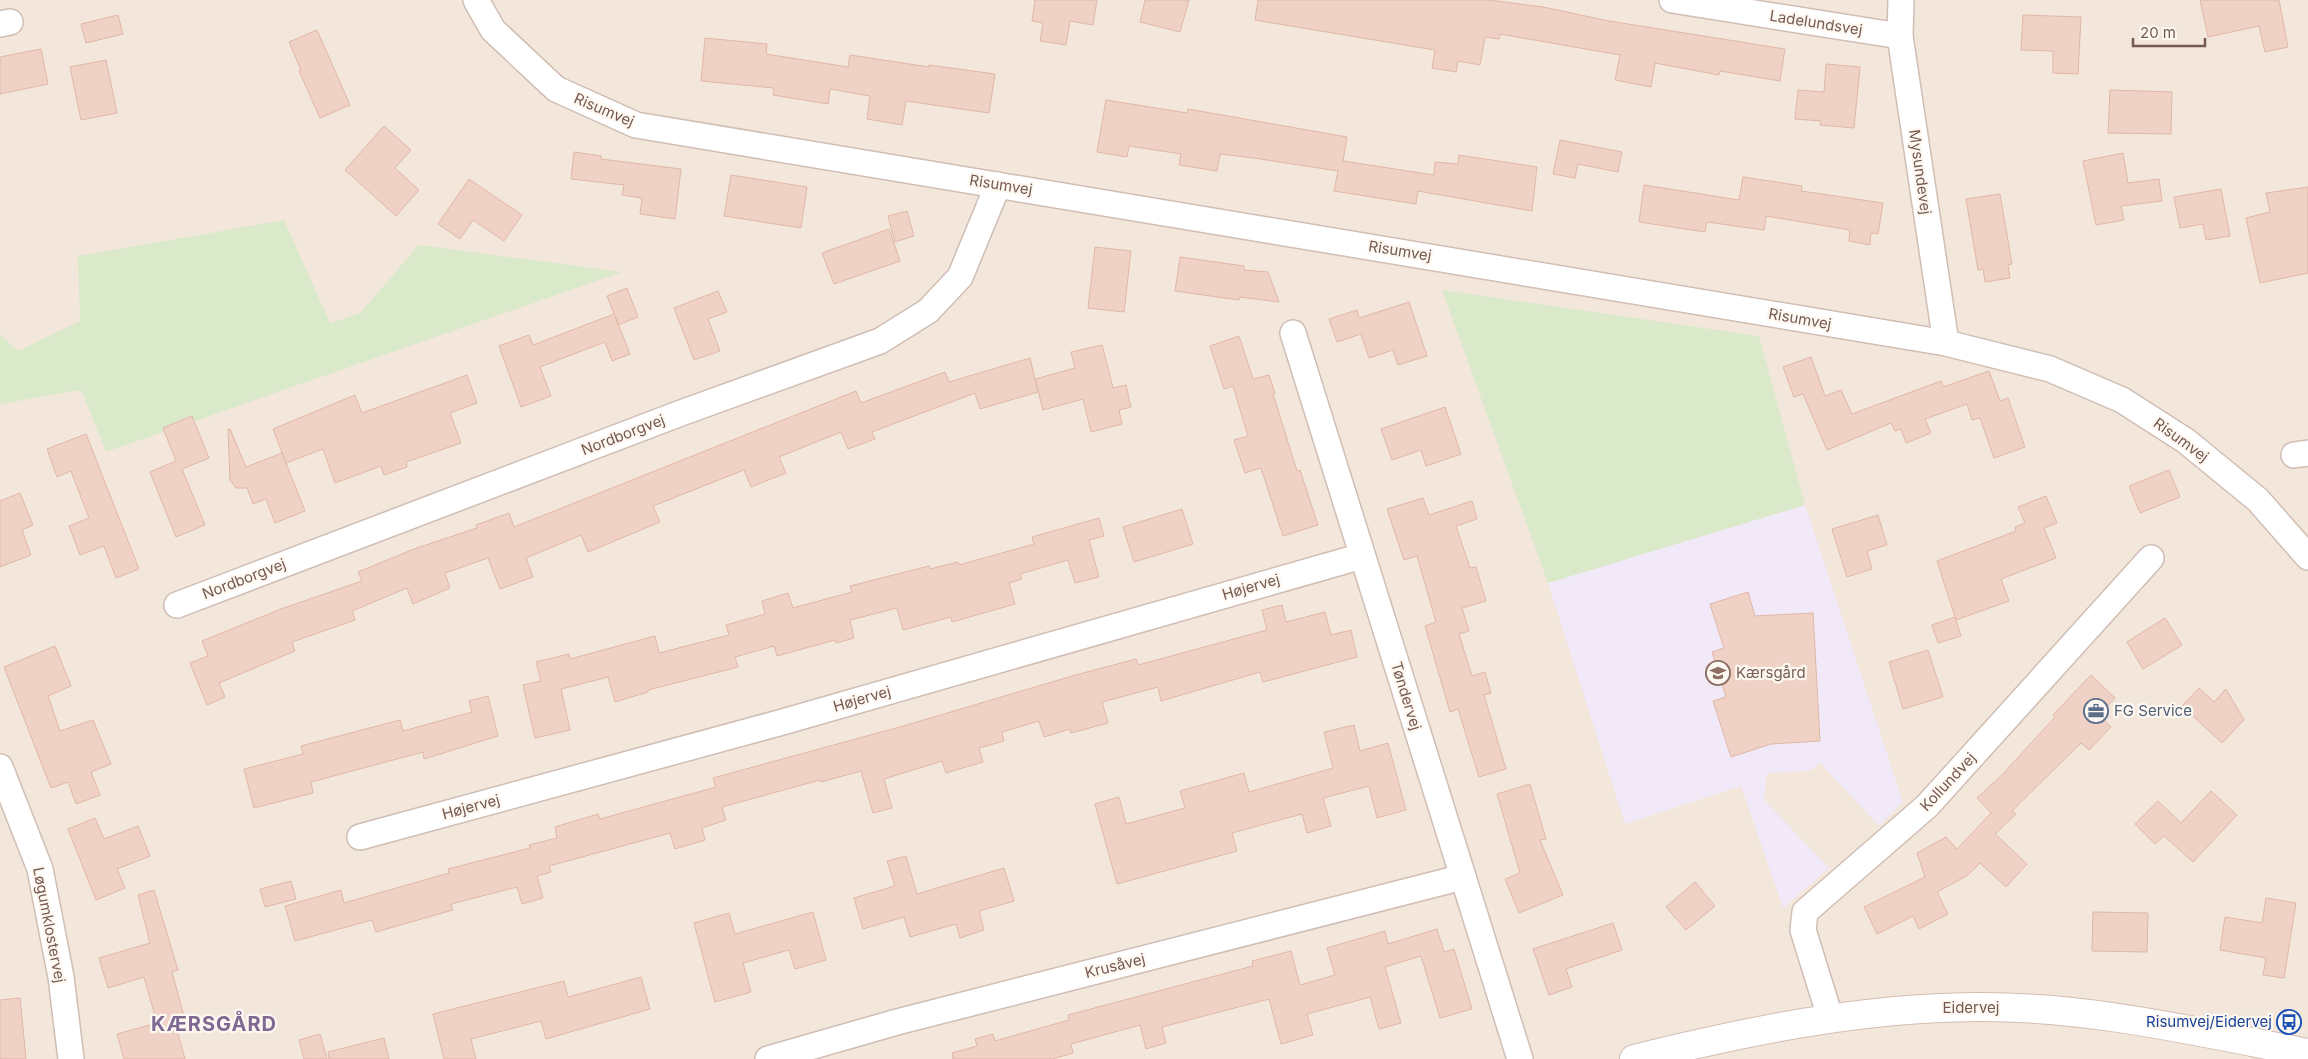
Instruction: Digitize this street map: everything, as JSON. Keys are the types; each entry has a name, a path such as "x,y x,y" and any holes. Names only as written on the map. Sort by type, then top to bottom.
{"street":[{"name":"Risumvej","path":"476,0 493,30 556,89 636,125 1946,343 2050,369 2122,400 2186,440 2258,500 2308,557"},
{"name":"Ladelundsvej","path":"1672,0 1732,5 1900,36"},
{"name":"Mysundevej","path":"1902,0 1900,36 1946,343"},
{"name":"Nordborgvej","path":"177,605 681,413 880,341 928,311 960,277 998,185"},
{"name":"Tøndervej","path":"1293,334 1520,1059"},
{"name":"Højervej","path":"360,837 798,717 1362,556"},
{"name":"Kollundvej","path":"1830,1017 1803,930 1805,912 1927,806 2151,558"},
{"name":"Løgumklostervej","path":"0,767 40,869 61,977 71,1059"},
{"name":"Krusåvej","path":"768,1059 897,1022 1463,877"},
{"name":"Eidervej","path":"1634,1059 1768,1028 1830,1017 1929,1008 1978,1007 2045,1010 2135,1020 2308,1053"}],"shaded area":[{"path":"0,0 2308,0 2308,1059 0,1059"},
{"name":"Kærsgård","path":"1805,505 1903,802 1879,826 1820,763 1810,771 1767,773 1764,800 1829,868 1783,908 1741,786 1625,824 1548,583"}],"green space":[{"path":"284,220 330,323 360,313 419,245 622,272 106,452 81,390 0,404 0,335 18,351 80,321 78,256"},
{"path":"1442,290 1759,336 1805,505 1548,583"}],"building":[{"path":"1035,0 1097,0 1093,25 1070,21 1066,45 1040,41 1043,23 1032,21"},
{"path":"1145,0 1189,0 1180,32 1140,22"},
{"path":"1258,0 1489,0 1543,7 1609,21 1785,49 1780,81 1720,71 1719,75 1655,63 1651,87 1615,80 1620,55 1500,34 1499,39 1485,37 1480,65 1458,61 1456,72 1432,68 1435,50 1255,20"},
{"path":"2200,0 2279,0 2288,47 2265,52 2259,26 2208,37"},
{"path":"118,15 123,34 86,43 81,24"},
{"path":"2023,15 2081,17 2078,74 2053,73 2053,51 2021,50"},
{"path":"317,30 350,105 320,118 299,71 301,70 289,42"},
{"path":"705,38 767,44 766,54 848,67 850,55 929,67 929,65 995,74 989,113 906,101 902,125 867,119 870,96 830,89 828,104 773,95 774,88 701,81"},
{"path":"41,49 48,84 0,94 0,57"},
{"path":"106,60 117,113 81,120 70,67"},
{"path":"1826,64 1860,67 1854,128 1820,125 1821,121 1795,119 1798,90 1824,92"},
{"path":"2110,90 2172,92 2171,134 2108,133"},
{"path":"1106,100 1187,113 1188,109 1347,137 1343,161 1434,175 1435,162 1458,164 1459,155 1537,167 1532,211 1418,191 1416,204 1334,191 1338,171 1254,158 1220,154 1217,171 1179,165 1181,154 1129,146 1127,157 1097,152"},
{"path":"384,126 411,150 395,168 419,190 396,216 345,170"},
{"path":"1560,140 1622,152 1618,172 1578,164 1575,178 1553,174"},
{"path":"574,152 601,156 601,159 681,169 675,219 640,214 642,198 622,195 624,185 571,179"},
{"path":"2123,153 2128,183 2159,179 2162,201 2121,206 2124,220 2096,225 2083,161"},
{"path":"731,175 807,187 801,228 724,216"},
{"path":"1743,177 1802,186 1801,191 1883,203 1878,234 1871,233 1870,245 1849,241 1850,230 1766,216 1764,230 1707,222 1705,232 1639,222 1644,185 1739,200"},
{"path":"469,179 522,215 504,241 473,220 460,239 438,224"},
{"path":"2308,187 2308,273 2260,283 2246,218 2270,212 2266,193"},
{"path":"2221,189 2230,236 2206,240 2203,224 2180,228 2174,197"},
{"path":"2000,194 2012,264 2008,265 2010,278 1985,282 1983,269 1978,270 1966,199"},
{"path":"907,211 914,236 895,242 888,216"},
{"path":"889,229 900,261 834,284 822,253"},
{"path":"1095,247 1131,251 1124,312 1088,308"},
{"path":"1180,257 1244,266 1244,270 1268,272 1279,302 1240,297 1239,300 1175,291"},
{"path":"627,288 638,317 618,325 630,354 612,361 605,342 540,367 551,396 521,407 499,346 529,335 533,345 614,314 607,296"},
{"path":"718,291 727,312 708,319 720,351 694,360 674,308"},
{"path":"1409,302 1427,356 1398,365 1393,350 1369,358 1361,334 1337,342 1329,319 1357,310 1359,318"},
{"path":"1239,336 1253,379 1269,375 1297,471 1300,470 1318,525 1283,536 1261,468 1245,473 1234,440 1248,436 1233,386 1224,389 1210,346"},
{"path":"1102,345 1113,388 1126,385 1131,407 1119,410 1122,424 1091,432 1083,399 1043,410 1035,379 1075,368 1071,352"},
{"path":"1811,357 1825,396 1841,390 1852,414 1941,381 1943,387 1989,371 2000,401 2008,398 2025,447 1994,458 1980,418 1972,420 1967,404 1925,419 1931,433 1906,443 1901,429 1895,431 1891,423 1827,450 1803,394 1794,397 1783,367"},
{"path":"1030,358 1038,392 980,409 975,393 872,432 875,439 848,449 841,432 779,457 786,473 751,487 744,470 653,506 660,522 588,552 581,535 526,558 533,577 500,589 488,558 445,573 450,588 413,604 407,588 352,611 355,620 292,642 295,651 219,683 225,697 207,705 190,663 208,656 202,641 281,609 362,581 358,572 414,549 477,528 476,525 509,513 514,527 856,391 861,403 945,372 949,382"},
{"path":"467,375 477,403 450,413 461,443 406,462 407,467 384,475 381,466 335,483 323,449 286,463 273,429 355,395 362,413"},
{"path":"1445,407 1461,454 1426,466 1421,450 1392,460 1381,429"},
{"path":"192,416 209,458 182,469 205,525 176,537 150,472 176,461 163,428"},
{"path":"228,429 230,429 246,467 282,453 305,511 275,523 266,499 253,504 247,488 236,488 230,480"},
{"path":"86,434 139,569 116,578 104,546 80,555 69,526 89,518 71,471 57,477 47,449"},
{"path":"2169,470 2180,497 2140,513 2129,486"},
{"path":"20,493 33,525 22,530 31,555 0,567 0,501"},
{"path":"2046,496 2057,523 2044,528 2056,558 2001,579 2009,601 1956,620 1937,561 2016,531 2015,527 2025,523 2018,507"},
{"path":"1423,498 1429,515 1472,501 1477,519 1456,526 1470,568 1476,567 1486,601 1462,608 1469,631 1459,634 1472,676 1485,672 1491,693 1484,695 1506,769 1479,777 1458,709 1450,712 1425,626 1436,622 1417,556 1404,560 1387,509"},
{"path":"1182,509 1193,544 1134,562 1123,527"},
{"path":"1878,515 1887,545 1867,551 1872,569 1847,577 1832,529"},
{"path":"1099,518 1104,536 1089,540 1099,577 1075,583 1068,560 1020,574 1022,579 1009,583 1015,604 952,622 951,617 903,630 897,608 850,620 854,638 836,643 835,640 777,656 774,646 735,657 738,667 648,690 648,692 615,702 608,677 561,689 570,730 535,738 523,685 541,681 536,662 569,654 570,659 655,636 659,653 729,635 726,625 765,614 762,601 788,593 793,608 852,592 850,586 929,566 930,569 958,562 959,565 1034,544 1032,537"},
{"path":"1748,592 1755,616 1813,613 1820,741 1771,744 1731,757 1713,701 1726,697 1712,652 1724,648 1710,604"},
{"path":"1282,605 1286,622 1325,612 1331,635 1351,630 1357,657 1263,682 1260,672 1161,701 1158,687 1102,702 1108,723 1071,733 1070,729 1044,737 1039,721 1002,732 1004,741 979,748 983,762 946,773 942,761 884,779 892,808 873,813 861,771 821,782 820,780 722,807 726,820 702,828 705,840 675,849 670,833 549,866 551,872 537,876 543,898 522,904 517,887 451,904 453,910 376,932 372,920 295,941 285,906 341,890 344,903 449,873 448,869 530,848 529,845 557,838 555,827 598,814 600,819 716,787 713,778 907,725 1072,676 1136,659 1138,665 1267,630 1262,610"},
{"path":"1955,617 1961,636 1938,643 1932,625"},
{"path":"2165,618 2182,645 2143,669 2127,642"},
{"path":"55,646 71,686 48,696 60,731 93,720 111,764 91,772 100,795 76,804 68,782 51,788 4,667"},
{"path":"1928,650 1943,697 1903,709 1889,662"},
{"path":"2091,675 2115,698 2099,715 2111,727 2089,750 2081,743 2012,811 2016,814 1995,834 2027,864 2006,887 1980,863 1968,875 1937,892 1948,914 1919,929 1913,916 1877,934 1864,907 1925,877 1917,853 1946,837 1957,849 1991,813 1977,798 2001,776 2055,717 2053,715"},
{"path":"2199,688 2214,702 2226,689 2244,720 2222,743 2182,706"},
{"path":"488,696 498,736 424,759 423,752 311,782 313,793 254,808 244,769 303,754 301,746 400,720 403,731 472,712 469,701"},
{"path":"1354,725 1360,751 1388,743 1406,810 1377,818 1369,786 1323,798 1331,826 1307,833 1302,814 1272,822 1232,833 1237,851 1117,884 1095,804 1119,797 1126,824 1185,808 1180,791 1244,773 1249,792 1333,768 1324,732"},
{"path":"1530,784 1546,839 1540,840 1563,895 1519,913 1505,879 1520,873 1497,794"},
{"path":"2211,791 2237,815 2193,862 2164,836 2155,844 2135,824 2158,801 2181,823"},
{"path":"95,818 104,839 138,826 150,856 117,869 125,888 96,900 68,829"},
{"path":"906,856 917,894 1004,868 1014,901 979,911 984,930 960,938 956,924 910,937 904,917 863,929 854,898 895,886 887,861"},
{"path":"291,881 296,899 265,907 260,889"},
{"path":"1695,882 1715,906 1686,930 1666,907"},
{"path":"154,890 178,970 172,972 185,1020 175,1023 185,1059 124,1059 117,1034 157,1023 144,977 108,988 99,958 150,943 138,895"},
{"path":"2266,898 2296,903 2284,978 2263,975 2266,958 2220,950 2225,917 2262,923"},
{"path":"813,912 826,960 795,969 789,950 743,963 751,992 715,1002 694,923 729,913 735,934"},
{"path":"2093,912 2148,913 2147,952 2092,951"},
{"path":"1613,923 1622,950 1566,969 1572,987 1549,995 1533,949"},
{"path":"1437,929 1444,952 1454,949 1472,1009 1440,1018 1421,956 1385,967 1401,1023 1379,1029 1370,997 1307,1014 1313,1035 1281,1044 1269,999 1162,1027 1166,1043 1146,1049 1140,1025 1071,1044 1073,1053 1052,1059 953,1059 952,1053 977,1046 975,1039 993,1034 995,1041 1069,1020 1068,1015 1253,966 1252,961 1291,951 1300,985 1335,975 1327,948 1385,931 1388,944"},
{"path":"641,977 650,1009 546,1039 541,1021 471,1039 476,1059 444,1059 433,1014 564,981 568,997"},
{"path":"20,998 26,1059 0,1059 0,1000"},
{"path":"320,1034 327,1059 304,1059 299,1040"},
{"path":"384,1038 389,1059 329,1059 328,1052"}],"place":[{"name":"Kærsgård","path":"1718,673"},
{"name":"FG Service","path":"2096,711"},
{"name":"Risumvej/Eidervej","path":"2289,1022"}],"district":[{"name":"KÆRSGÅRD","path":"214,1024"}]}
